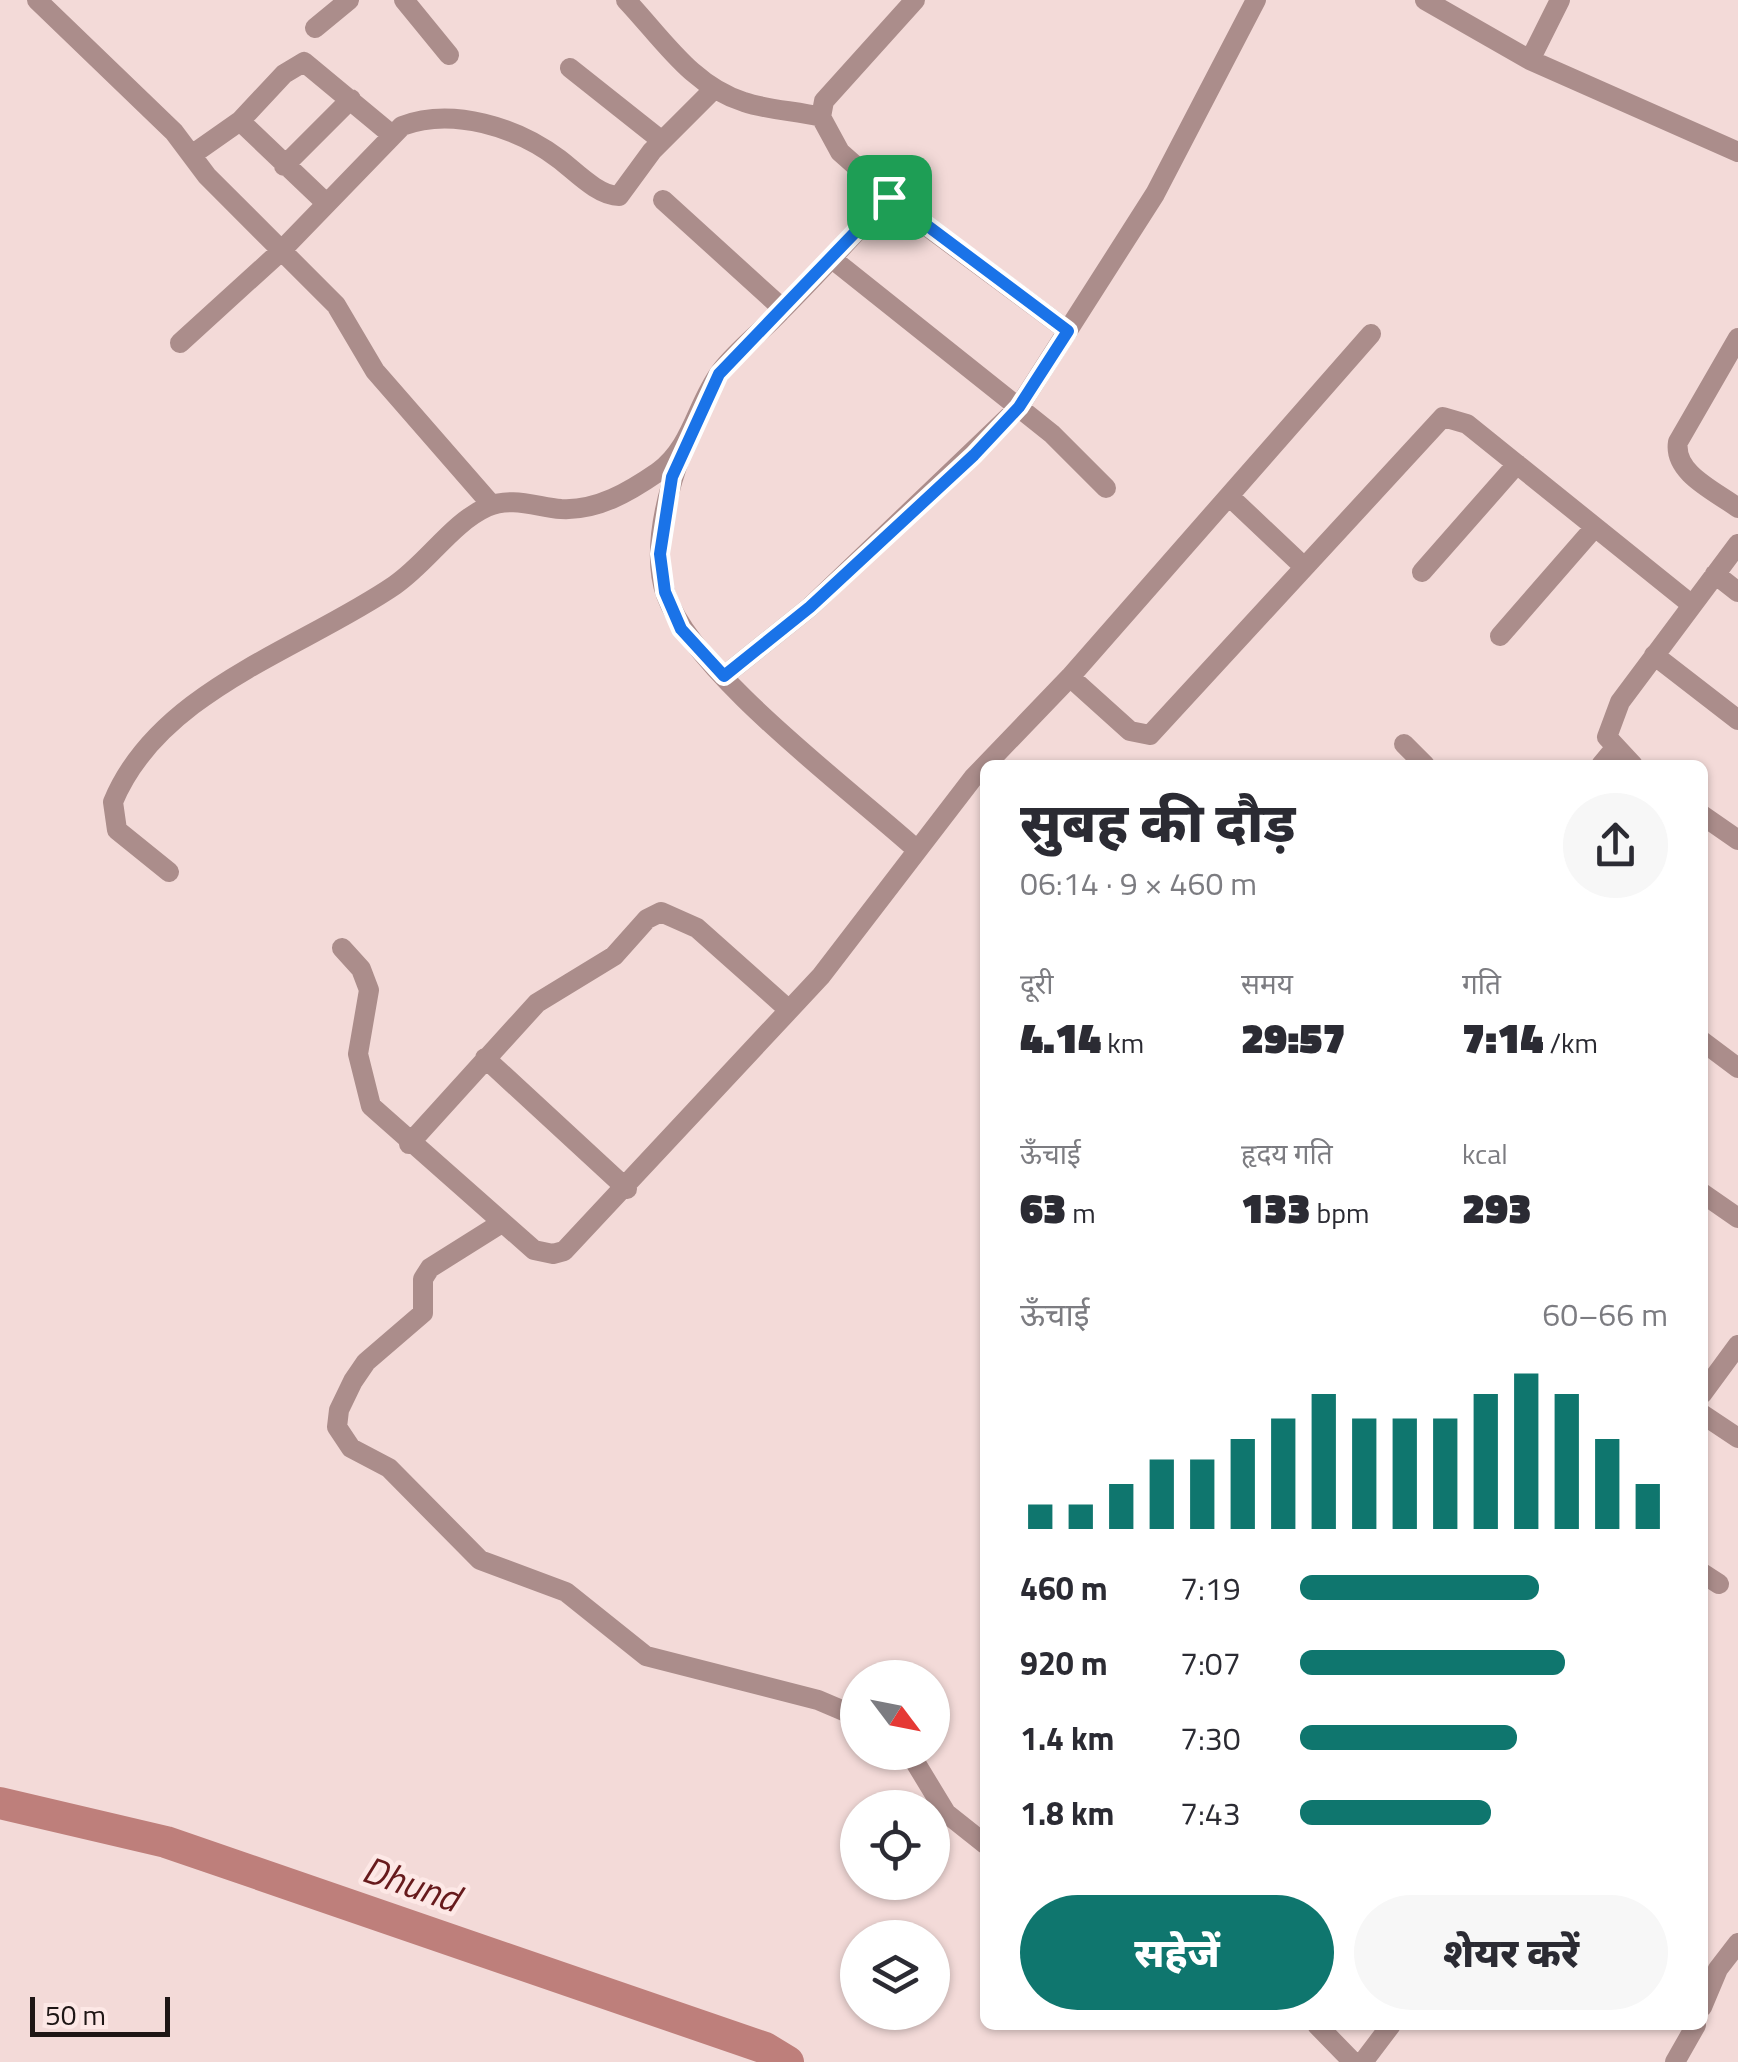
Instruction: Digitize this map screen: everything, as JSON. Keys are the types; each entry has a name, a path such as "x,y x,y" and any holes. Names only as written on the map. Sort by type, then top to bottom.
{"street":[{"path":"37,0 194,154 208,176 336,306 375,372 491,504"},
{"path":"315,28 348,0"},
{"path":"404,0 449,55"},
{"path":"626,0 684,65 713,90 746,103 821,117"},
{"path":"915,0 824,101 821,117 827,136 889,197 1068,331"},
{"path":"724,676 810,607 1019,407 1155,194 1256,0"},
{"path":"1426,0 1530,60 1738,152"},
{"path":"1530,60 1560,0"},
{"path":"194,154 240,120 284,74 304,62 392,135"},
{"path":"570,68 662,141"},
{"path":"180,344 280,252 392,135 424,118 498,129 554,154 611,196 628,189 662,141 713,90"},
{"path":"284,166 351,99"},
{"path":"240,120 326,202"},
{"path":"889,197 719,374 672,477 660,554 665,592 681,629 724,676 917,850"},
{"path":"663,200 783,309"},
{"path":"831,258 1019,407 1106,488"},
{"path":"990,760 1070,677 1371,334"},
{"path":"1738,338 1678,442 1676,455 1682,466 1738,508"},
{"path":"1070,677 1130,731 1150,735 1302,565 1442,417 1467,424 1692,605"},
{"path":"169,872 128,842 112,816 121,783 148,746 190,706 337,624 400,582 469,517 491,504 523,502 563,509 601,505 662,469 684,446"},
{"path":"1422,572 1517,464"},
{"path":"1230,498 1302,565"},
{"path":"1500,636 1595,527"},
{"path":"1628,760 1608,737 1609,724 1654,655 1738,544"},
{"path":"1715,574 1738,592"},
{"path":"1654,655 1738,720"},
{"path":"1404,744 1420,760"},
{"path":"1606,760 1615,748"},
{"path":"998,750 1009,760"},
{"path":"342,948 360,969 369,990 358,1054 371,1106 500,1224 534,1250 553,1254 573,1245 789,1010 859,930 980,772"},
{"path":"1708,819 1738,840"},
{"path":"409,1144 536,1003 614,956 646,919 661,912 697,928 789,1010"},
{"path":"1708,1045 1738,1068"},
{"path":"485,1058 626,1189"},
{"path":"1708,1197 1737,1214"},
{"path":"500,1224 430,1268 423,1279 423,1313 366,1362 353,1381 339,1410 341,1438 397,1475 480,1560 566,1592 646,1656 818,1700 840,1709"},
{"path":"1708,1386 1737,1348"},
{"path":"1708,1418 1738,1438"},
{"path":"920,1770 946,1813 980,1840"},
{"path":"1708,1993 1718,1969 1738,1943"},
{"path":"1322,2030 1354,2062"},
{"path":"1364,2062 1387,2030"},
{"path":"1675,2062 1693,2030"}],"waterway":[{"name":"Dhund","path":"0,1803 166,1842 765,2048 788,2062"}],"route":[{"path":"889,197 1068,331 1019,407 974,455 810,607 724,676 681,629 665,592 660,554 672,477 719,374 889,197"}]}
